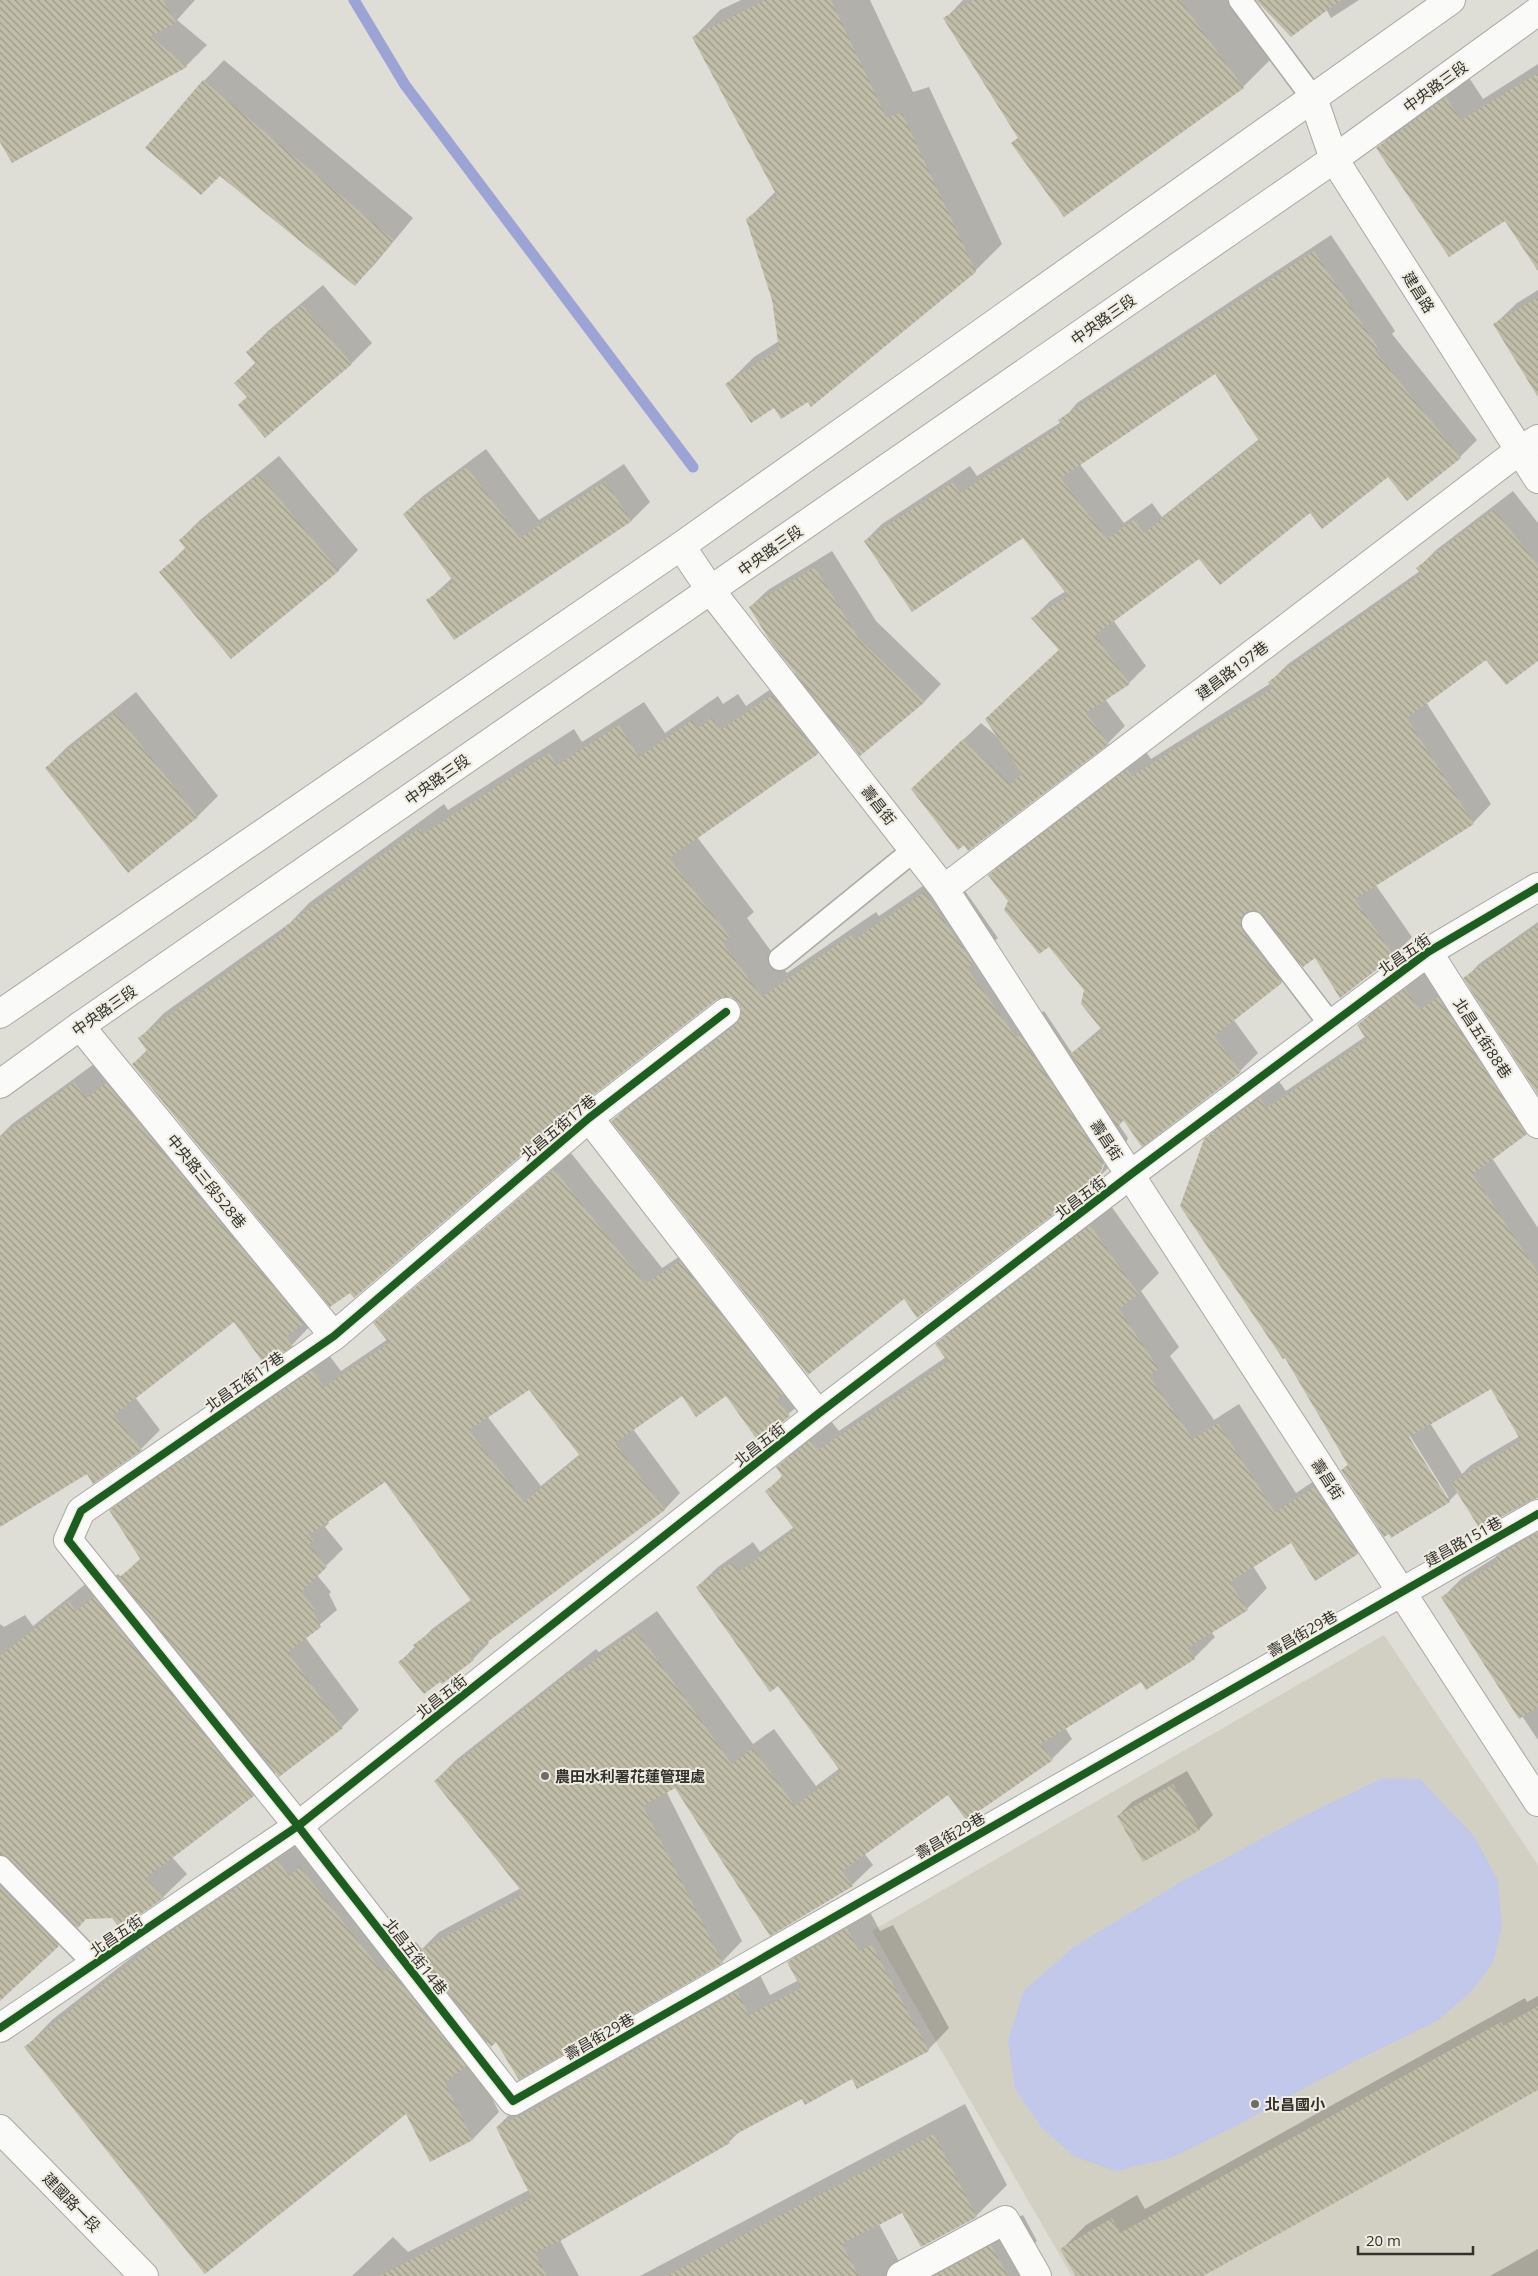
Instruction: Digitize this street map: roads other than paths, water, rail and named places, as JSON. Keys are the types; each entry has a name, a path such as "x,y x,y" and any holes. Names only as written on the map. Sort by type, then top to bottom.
{"street":[{"path":"0,1014 681,546 1451,0"},
{"name":"中央路三段","path":"0,1084 80,1026 1334,159 1538,12"},
{"name":"建昌路","path":"1313,98 1334,159 1529,445 1538,480"},
{"name":"建昌路197巷","path":"944,889 1529,445"},
{"name":"壽昌街","path":"681,546 711,591 944,889 1538,1802"},
{"name":"北昌五街","path":"0,2028 96,1965 298,1826 818,1414 1130,1176 1428,952 1538,887"},
{"name":"北昌五街88巷","path":"1428,952 1538,1124"},
{"name":"北昌五街17巷","path":"298,1826 68,1540 81,1510 334,1336 589,1118 726,1012"},
{"name":"中央路三段528巷","path":"80,1026 334,1336"},
{"path":"589,1118 818,1414"},
{"name":"建昌路151巷","path":"1401,1592 1538,1514"},
{"name":"壽昌街29巷","path":"513,2102 1401,1592"},
{"name":"北昌五街14巷","path":"298,1826 513,2102"},
{"name":"建國路一段","path":"0,2129 144,2276"},
{"path":"901,2276 1005,2220 1037,2276"}],"lane":[{"path":"1240,0 1313,98"},
{"path":"780,959 914,850"},
{"path":"1253,923 1331,1025"},
{"path":"0,1867 96,1965"}],"waterway":[{"path":"354,0 405,85 693,467"}],"place":[{"name":"農田水利署花蓮管理處","path":"545,1776"},
{"name":"北昌國小","path":"1255,2104"}]}
